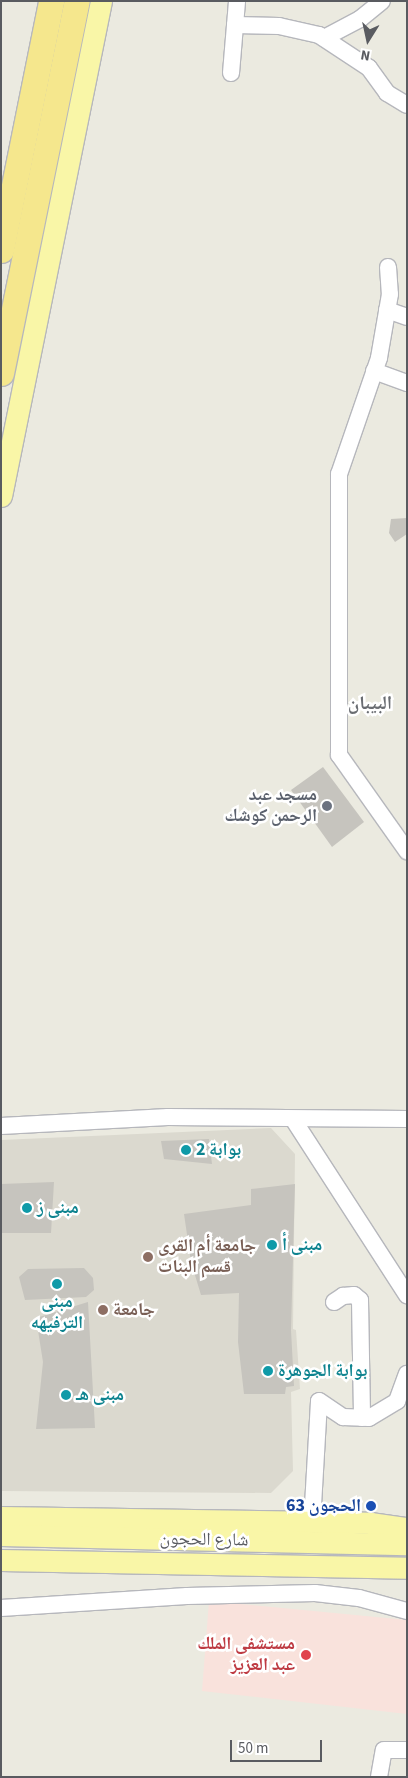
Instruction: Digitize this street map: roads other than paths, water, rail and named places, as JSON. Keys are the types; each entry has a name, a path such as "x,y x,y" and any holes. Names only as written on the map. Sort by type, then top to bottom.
{"highway":[{"path":"1,250 51,1"},
{"path":"1,373 77,1"}],"main road":[{"path":"1,496 101,1"},
{"path":"1,1517 370,1523 407,1528"},
{"name":"شارع الحجون","path":"1,1535 373,1552 407,1559"},
{"name":"شارع الحجون","path":"1,1548 373,1552 407,1544"},
{"path":"1,1560 407,1568"}],"street":[{"path":"231,73 237,1"},
{"path":"324,38 360,19 382,1"},
{"path":"235,25 279,26 324,38 369,68 387,93 407,105"},
{"path":"388,267 387,310 374,371 338,474 339,755 407,851"},
{"path":"387,310 407,317"},
{"path":"374,371 407,383"},
{"path":"1,1126 168,1118 407,1119"},
{"path":"293,1118 407,1295"},
{"path":"334,1302 343,1296 354,1295 360,1300 362,1418"},
{"path":"312,1523 319,1401 343,1417 369,1418 397,1401 407,1374"},
{"path":"1,1608 188,1596 315,1593 359,1598 407,1611"},
{"path":"379,1777 384,1750 407,1750"}],"place":[{"name":"مسجد عبد الرحمن كوشك","path":"327,806"},
{"name":"بوابة 2","path":"186,1150"},
{"name":"مبنى ز","path":"27,1208"},
{"name":"مبنى أ","path":"272,1245"},
{"name":"جامعة أم القرى قسم البنات","path":"148,1257"},
{"name":"مبنى الترفيهه","path":"57,1284"},
{"name":"جامعة","path":"103,1310"},
{"name":"بوابة الجوهرة","path":"268,1371"},
{"name":"مبنى هـ","path":"66,1395"},
{"name":"الحجون 63","path":"371,1506"},
{"name":"مستشفى الملك عبد العزيز","path":"306,1655"}],"district":[{"name":"البيبان","path":"370,704"}]}
